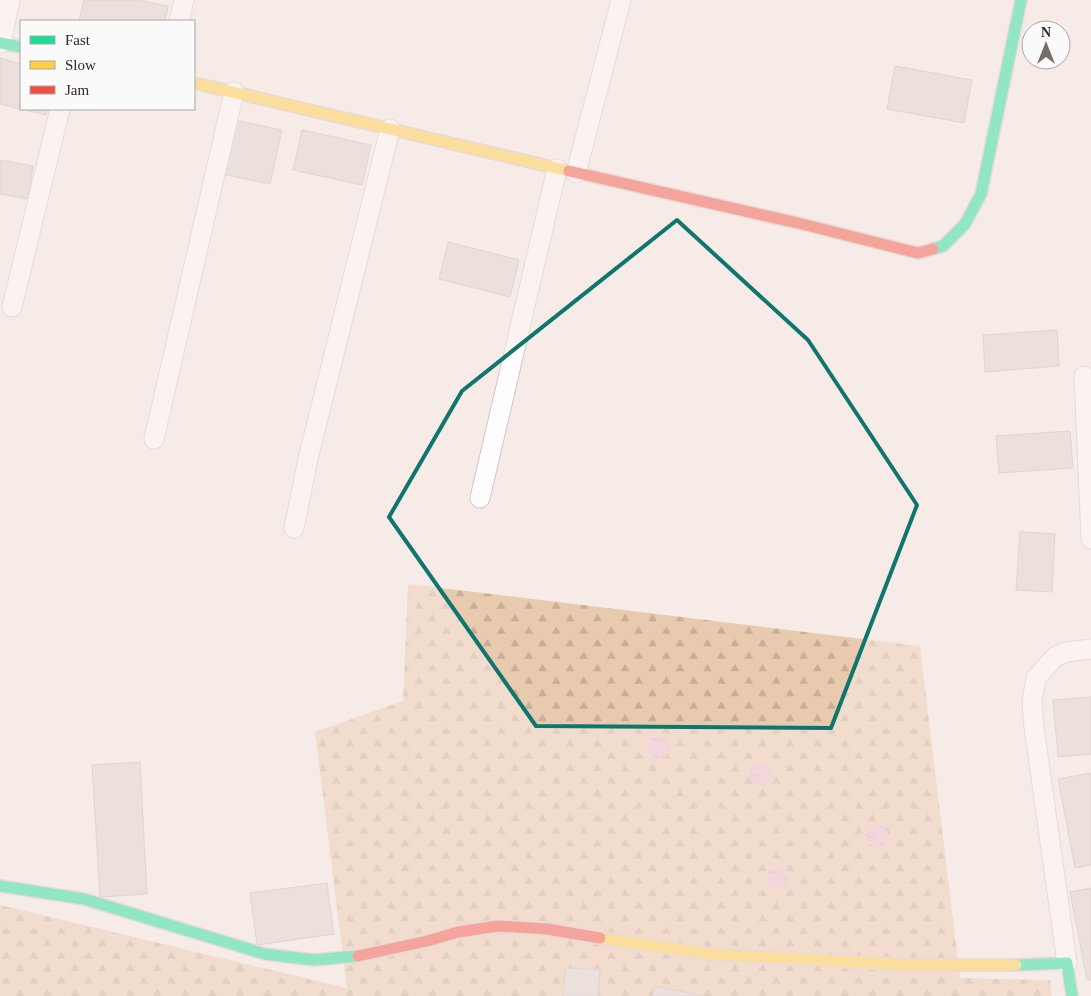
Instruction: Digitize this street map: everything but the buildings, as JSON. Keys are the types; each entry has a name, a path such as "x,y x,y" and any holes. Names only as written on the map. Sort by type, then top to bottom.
{"street":[{"path":"10,0 0,43 20,47"},
{"path":"179,20 184,0"},
{"path":"576,173 621,0"},
{"path":"195,83 557,169 699,200 918,253 943,246 965,224 981,194 1021,0"},
{"path":"154,439 234,92"},
{"path":"12,307 60,110"},
{"path":"294,528 308,459 390,129"},
{"path":"480,498 557,169"},
{"path":"1084,376 1091,539"},
{"path":"1072,996 1032,702 1036,678 1055,657 1066,652 1091,649"},
{"path":"0,886 84,899 265,954 314,960 359,956 458,932 498,926 547,929 711,954 909,965 1000,966 1067,963"}],"highlighted area":[{"path":"677,220 808,340 917,505 831,728 536,726 389,517 462,391"}],"green space":[{"path":"408,584 920,646 960,978 1050,980 1052,996 0,996 0,905 347,988 315,732 403,701"}],"water":[{"path":"659,736 667,739 670,747 667,755 659,758 651,755 648,747 651,739"},
{"path":"760,763 768,766 771,774 768,782 760,785 752,782 749,774 752,766"},
{"path":"877,825 885,828 888,836 885,844 877,847 869,844 866,836 869,828"},
{"path":"777,867 785,870 788,878 785,886 777,889 769,886 766,878 769,870"}],"traffic: fast":[{"path":"933,249 943,246 965,224 981,194 1021,0"},
{"path":"0,43 20,47"},
{"path":"0,886 84,899 265,954 314,960 358,956"},
{"path":"1016,965 1067,963 1072,996"}],"traffic: slow":[{"path":"195,83 569,171"},
{"path":"600,938 711,954 909,965 1016,965"}],"traffic: jam":[{"path":"569,171 802,224 918,253 933,249"},
{"path":"358,956 427,941 458,932 498,926 547,929 600,938"}]}
